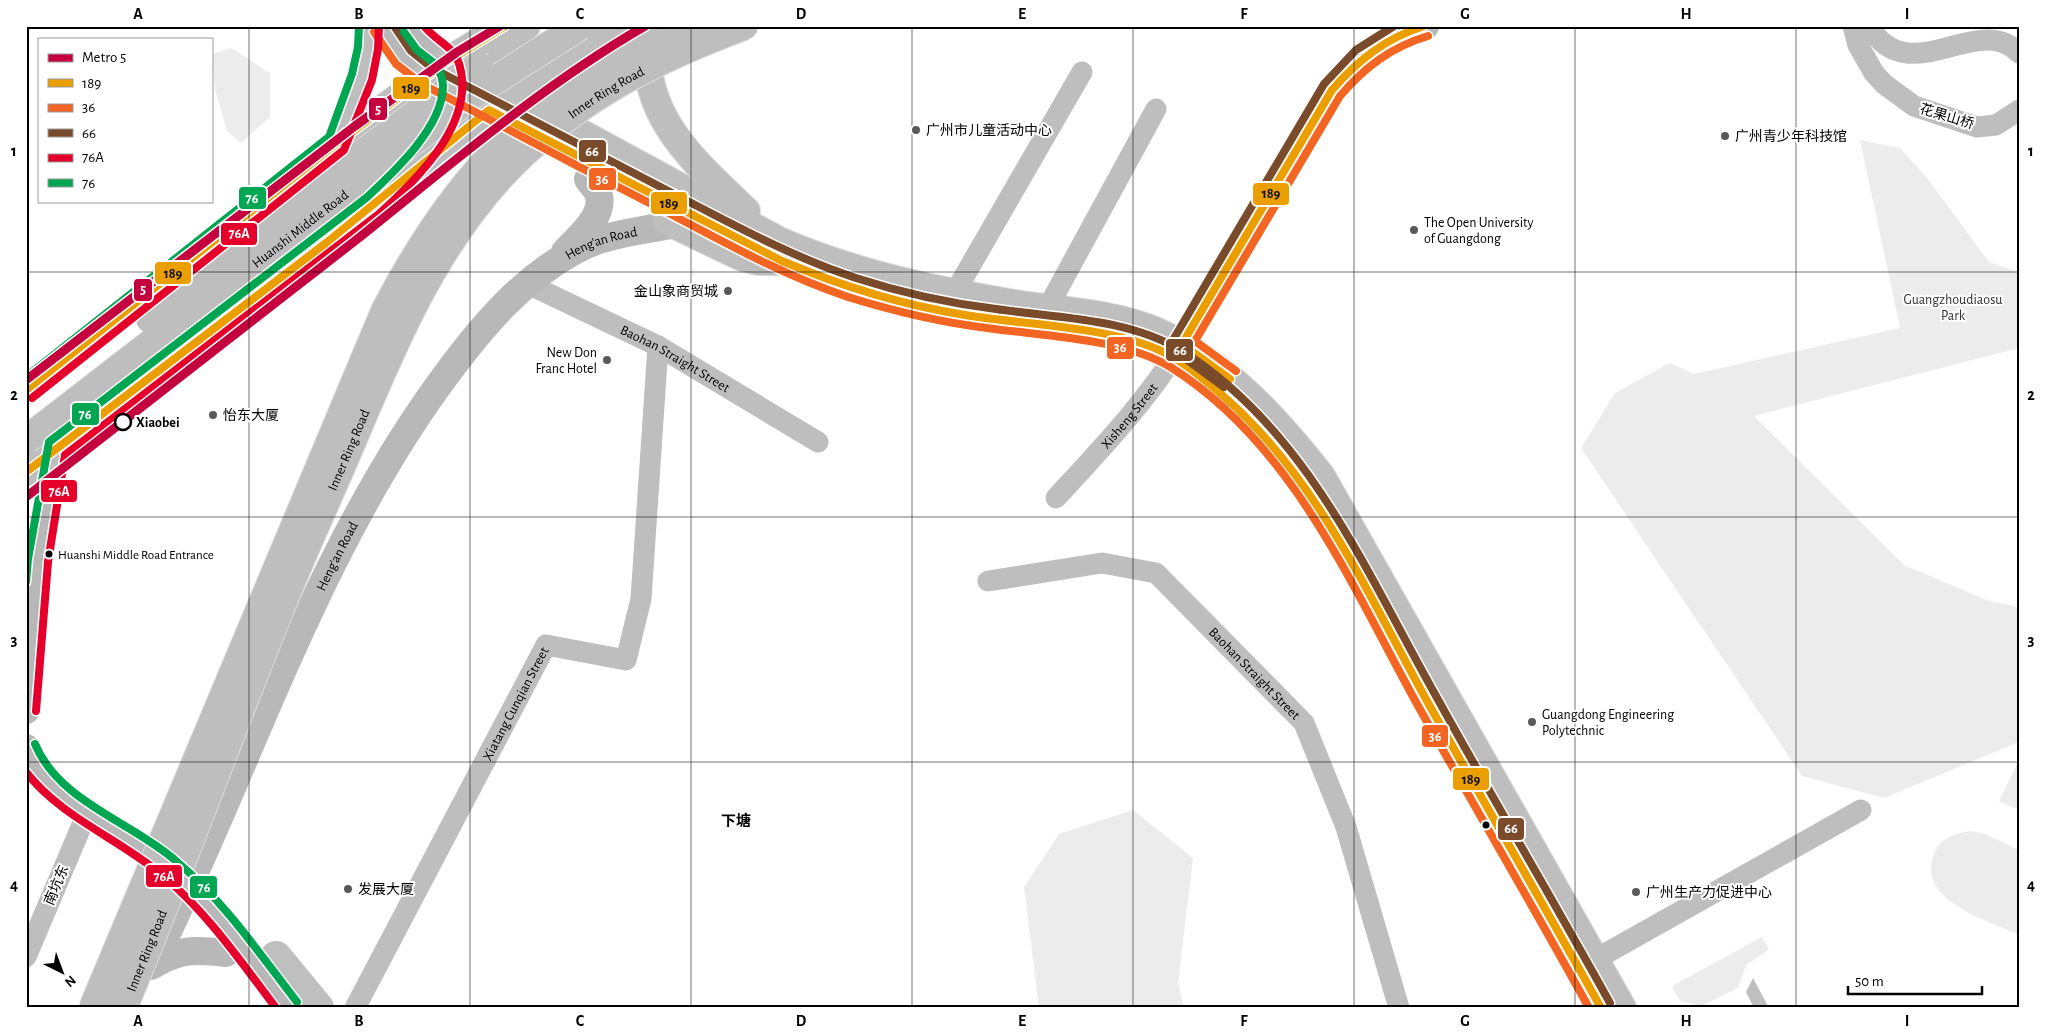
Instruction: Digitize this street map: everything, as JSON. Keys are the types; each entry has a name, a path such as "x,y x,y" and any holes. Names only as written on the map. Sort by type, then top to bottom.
{"main road":[{"path":"337,143 362,77 368,48 369,26"},
{"path":"26,390 337,143 438,69 505,26"},
{"path":"491,103 501,58 511,42 526,26"},
{"name":"Huanshi Middle Road","path":"26,417 335,174 440,95 544,26"},
{"name":"Huanshi Middle Road","path":"26,440 478,91 580,26"},
{"path":"606,26 625,26"},
{"name":"Huanshi Middle Road","path":"26,472 373,206 491,103 562,58 625,26"},
{"path":"649,26 646,61 653,96 664,122 682,148 780,251 823,259 870,275 954,294 1134,324 1178,351 1224,374 1260,405 1283,429 1321,476 1596,959 1622,1008"},
{"name":"Inner Ring Road","path":"93,1008 385,311 408,268 464,184 488,157 526,121 596,70 688,26"},
{"name":"Inner Ring Road","path":"123,1008 160,920 280,608 394,345 418,293 447,243 468,214 505,172 541,138 583,105 610,86 663,58 744,26"},
{"path":"373,206 429,148 438,134 452,95 452,73 438,69"},
{"path":"438,69 491,103 780,251 840,284 900,301 961,314 1117,337 1178,351 1213,386 1245,413 1280,450 1311,493 1601,1008"},
{"path":"26,428 452,95 491,103 588,180 742,258 758,262 780,251"},
{"path":"101,414 144,336"},
{"path":"143,1008 160,920"}],"street":[{"path":"382,26 404,58 438,69"},
{"path":"412,26 438,69"},
{"name":"Xisheng Street","path":"1056,498 1108,441 1178,351 1332,90 1359,60 1374,47 1409,30 1425,26"},
{"name":"花果山桥","path":"1852,26 1858,45 1874,73 1884,84 1914,106 1977,127 1996,125 2019,110"},
{"path":"1869,26 1877,39 1894,51 1918,54 1980,40 2008,44 2019,53"},
{"path":"954,294 1082,72"},
{"path":"1048,309 1156,109"},
{"path":"552,266 595,216 600,204 599,194 588,180"},
{"name":"Heng'an Road","path":"133,1008 190,885 301,631 366,496 414,419 479,331 497,310 552,266 576,249 606,239 674,224"},
{"name":"Baohan Straight Street","path":"528,284 658,346 818,442"},
{"name":"Xiatang Cunqian Street","path":"355,1008 546,645 626,660 641,599 658,346"},
{"path":"26,710 32,551 56,449"},
{"name":"Baohan Straight Street","path":"988,581 1102,563 1156,573 1304,723 1346,827 1399,1008"},
{"path":"26,748 32,762 48,781 87,813 149,851 190,885 289,1008"},
{"path":"1596,959 1861,810"},
{"name":"南坑东","path":"26,957 87,813"},
{"path":"190,885 198,913 207,930 271,1008"},
{"path":"151,966 176,953 190,950 226,953"}],"green space":[{"path":"231,48 270,73 270,117 241,143 227,131 215,90 212,54"},
{"name":"Guangzhoudiaosu Park","path":"1860,140 1900,148 1927,178 1989,262 2019,272 2019,348 1754,416 1904,565 1989,601 2019,607 2019,742 1884,798 1802,776 1581,448 1615,393 1670,363 1694,374 1900,328"},
{"path":"2017,764 2019,765 2019,810 1999,801"},
{"path":"1133,810 1193,858 1178,983 1184,1008 1039,1008 1024,887 1059,834"},
{"path":"1971,831 1985,834 2019,850 2019,935 1973,915 1958,906 1945,896 1935,884 1931,870 1934,854 1940,844 1949,837"},
{"path":"1762,937 1769,950 1746,965 1738,988 1701,1006 1680,1001 1672,986"}],"shaded area":[{"path":"1753,978 1769,1008 1754,1008 1746,992"}],"waterway":[{"path":"276,957 318,1008"}],"metro line":[{"name":"5","path":"26,380 355,126 457,52 500,26"},
{"name":"5","path":"26,497 496,128 569,75 645,26"}],"transit line":[{"name":"76","path":"26,377 329,137 352,74 358,47 359,26"},
{"name":"76A","path":"32,398 344,150 372,80 378,49 379,26"},
{"name":"66","path":"394,26 411,51 432,68 741,229 832,270 943,301 1092,321 1139,332 1161,340 1182,351 1226,384 1265,421 1299,463 1330,507 1358,553 1458,735 1610,1003"},
{"name":"76A","path":"36,711 48,562 65,455 379,214 428,164 442,145 453,124 461,102 462,80 455,55 424,26"},
{"name":"189","path":"26,390 337,143 448,61 505,26"},
{"name":"66","path":"1224,387 1175,351 1172,347 1173,340 1324,84 1356,50 1394,26"},
{"name":"189","path":"1230,379 1182,344 1332,90 1352,69 1374,51 1397,37 1424,26"},
{"name":"36","path":"374,32 396,64 422,84 776,268 848,297 916,316 969,326 1082,340 1131,350 1153,358 1172,368 1215,400 1252,436 1285,476 1315,520 1342,565 1417,704 1589,1008"},
{"name":"76","path":"26,582 28,559 49,442 366,198 403,162 426,133 441,102 442,79 439,67 417,50 404,32"},
{"name":"36","path":"1236,371 1195,341 1340,96 1369,67 1390,52 1428,36"},
{"name":"189","path":"26,472 326,243 489,110 782,261 827,279 872,294 941,311 1090,331 1138,342 1176,359 1199,376 1256,427 1286,462 1338,538 1427,701 1601,1008"},
{"name":"76","path":"35,744 46,764 61,781 98,810 158,847 210,893 240,928 297,1002"},
{"name":"76A","path":"26,772 56,802 145,862 178,889 209,921 276,1008"}],"place":[{"name":"广州市儿童活动中心","path":"916,130"},
{"name":"广州青少年科技馆","path":"1725,136"},
{"name":"The Open University of Guangdong","path":"1414,230"},
{"name":"金山象商贸城","path":"728,291"},
{"name":"New Don Franc Hotel","path":"607,360"},
{"name":"怡东大厦","path":"213,415"},
{"name":"Xiaobei","path":"123,422"},
{"name":"Huanshi Middle Road Entrance","path":"49,554"},
{"name":"Guangdong Engineering Polytechnic","path":"1532,722"},
{"name":"发展大厦","path":"348,889"},
{"name":"广州生产力促进中心","path":"1636,892"}],"district":[{"name":"下塘","path":"736,821"}]}
